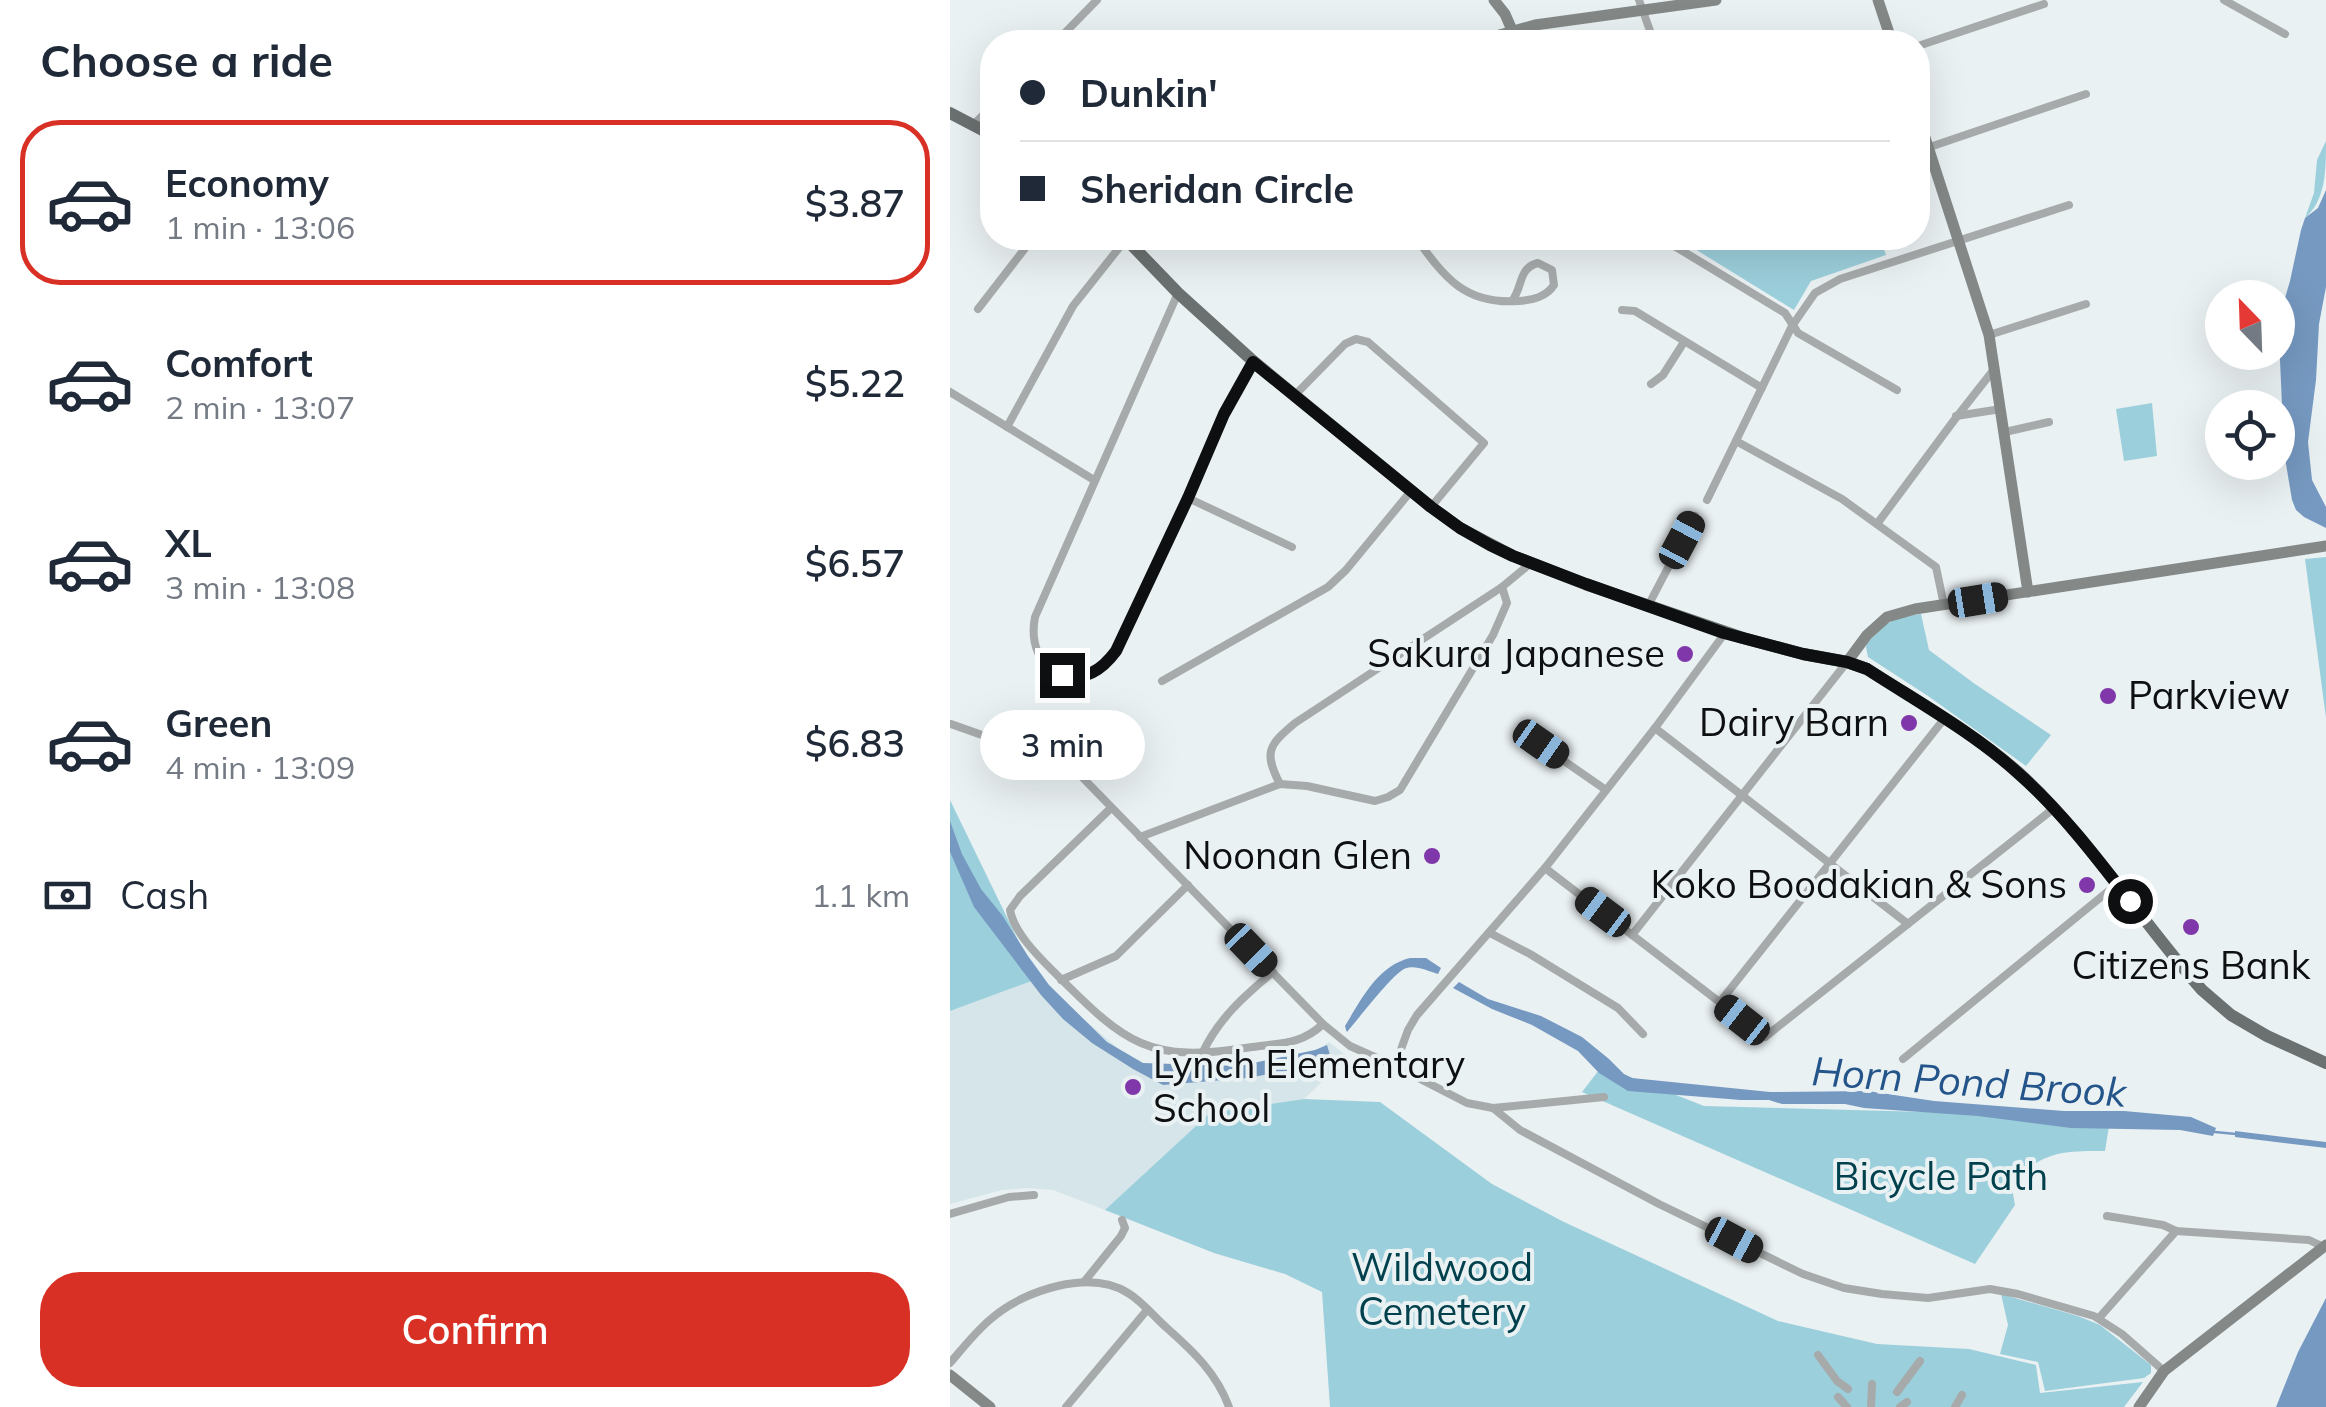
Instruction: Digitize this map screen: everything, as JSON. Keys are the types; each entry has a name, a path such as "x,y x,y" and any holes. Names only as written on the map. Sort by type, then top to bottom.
{"main road":[{"path":"950,113 980,128"},
{"path":"1137,250 1253,362 1431,507 1487,543 1531,563 1724,633 1867,669 1985,746 2053,808 2202,990 2231,1016 2326,1062"}],"street":[{"path":"1068,30 1097,0"},
{"path":"1494,0 1512,30 1640,5 1716,0"},
{"path":"1878,0 1888,30"},
{"path":"2224,0 2285,34"},
{"path":"1930,42 2044,4"},
{"path":"1640,5 1649,30"},
{"path":"1930,147 2086,94"},
{"path":"974,125 980,119"},
{"path":"1930,167 1989,335 2028,592"},
{"path":"1708,500 1792,326 1815,292 1840,280 2069,205"},
{"path":"978,310 1023,250"},
{"path":"1006,427 1073,306 1117,250"},
{"path":"1425,250 1460,289 1488,300 1512,302 1548,293 1554,285 1552,270 1538,262 1528,266 1512,302"},
{"path":"1681,250 1786,313 1798,333 1897,390"},
{"path":"1178,293 1041,600 1032,631 1033,643 1045,665 1062,675 1090,674 1102,668 1116,651 1224,414 1253,362"},
{"path":"1989,335 2086,304"},
{"path":"1622,310 1635,311 1762,388"},
{"path":"1295,395 1344,344 1356,339 1368,342 1484,443 1431,507"},
{"path":"1651,384 1663,375 1684,342"},
{"path":"1877,524 1996,368"},
{"path":"950,392 1094,480"},
{"path":"1956,416 2002,409"},
{"path":"2005,432 2049,422"},
{"path":"1736,441 1842,499 1936,567 1944,605"},
{"path":"1162,681 1328,587 1410,490"},
{"path":"1188,498 1292,547"},
{"path":"1648,606 1695,516"},
{"path":"1632,935 1868,635 1887,617 1914,609 2326,546"},
{"path":"1280,784 1269,764 1274,741 1294,723 1502,587 1531,563"},
{"path":"1140,838 1280,784 1375,801 1400,790 1493,635 1506,603 1502,587"},
{"path":"1395,1066 1417,1016 1545,868 1724,633"},
{"path":"1720,1002 1944,719"},
{"path":"951,724 1066,766 1081,776 1323,1024 1350,1046 1467,1103 1493,1108 1604,1097"},
{"path":"1655,728 1908,924"},
{"path":"1066,766 1112,734 1126,732 1134,736"},
{"path":"1541,744 1606,790"},
{"path":"1111,808 1010,910 1018,929 1043,961 1097,1015 1135,1040 1169,1052 1202,1054 1295,1042 1323,1024"},
{"path":"1545,868 1765,1037 2053,808"},
{"path":"1903,1059 2117,884"},
{"path":"1062,980 1116,956 1188,885"},
{"path":"1490,932 1618,1008 1643,1034"},
{"path":"1202,1054 1224,1017 1272,972"},
{"path":"1493,1108 1520,1130 1802,1274 1844,1288 1928,1298 1990,1290 2018,1294 2098,1318 2164,1372"},
{"path":"950,1214 1009,1197 1034,1195"},
{"path":"2107,1216 2176,1230 2309,1240 2325,1246"},
{"path":"1084,1282 1122,1236 1122,1220"},
{"path":"2098,1318 2176,1230"},
{"path":"2140,1407 2164,1372 2325,1246"},
{"path":"950,1363 983,1326 1008,1306 1052,1288 1097,1282 1131,1294 1190,1348 1219,1381 1229,1407"},
{"path":"1066,1407 1147,1310"},
{"path":"1818,1355 1848,1389"},
{"path":"1896,1392 1920,1362"},
{"path":"950,1374 990,1407"},
{"path":"1871,1407 1872,1384"},
{"path":"1955,1407 1962,1395"},
{"path":"1838,1397 1848,1407"}],"shaded area":[{"path":"2326,190 2326,287 2308,442 2312,480 2326,507 2326,528 2304,517 2292,500 2289,480 2295,480 2295,390 2281,390 2280,370 2295,370 2295,280 2290,280 2305,218 2318,208"},
{"path":"950,821 981,889 1028,956 1049,985 1107,1042 1143,1063 1239,1066 1327,1045 1330,1055 1321,1064 1281,1072 1163,1085 1133,1069 1063,1019 974,907 950,852"},
{"path":"1410,958 1426,958 1441,968 1438,974 1417,968 1398,973 1347,1032 1345,1026 1371,985 1388,968"},
{"name":"Lynch Elementary School","path":"1037,979 1141,1068 1208,1075 1309,1058 1329,1042 1348,1057 1304,1099 1210,1113 1105,1210 1053,1190 1027,1188 1002,1190 950,1204 950,1011"},
{"name":"Horn Pond Brook","path":"1459,982 1488,999 1541,1016 1582,1037 1632,1078 1770,1092 1868,1091 1934,1101 2064,1111 2124,1111 2191,1117 2216,1128 2213,1136 2180,1130 2071,1128 1845,1104 1782,1104 1628,1091 1599,1073 1578,1051 1453,988"},
{"name":"Horn Pond Brook","path":"2235,1131 2326,1142 2326,1148 2235,1137"},
{"path":"2326,1298 2326,1407 2276,1407 2298,1352"}],"green space":[{"path":"2326,141 2321,193 2305,218 2314,193 2317,160"},
{"path":"1696,250 1884,250 1886,255 1811,281 1794,310"},
{"path":"2152,403 2157,456 2124,461 2116,409"},
{"path":"2326,557 2326,718 2305,559"},
{"path":"1921,614 1929,650 2051,735 2026,766 1868,657 1867,643 1885,625 1899,617"},
{"path":"950,800 1037,979 950,1011"},
{"name":"Bicycle Path","path":"1602,1066 1704,1106 2111,1114 2105,1151 2054,1155 2034,1164 2011,1183 2015,1205 1975,1264 1582,1092"},
{"name":"Wildwood Cemetery","path":"1304,1099 1380,1102 1492,1184 1564,1222 1778,1321 1877,1344 1969,1349 2036,1365 2040,1393 2143,1382 2124,1407 1330,1407 1322,1292 1285,1274 1214,1253 1105,1210 1210,1113"},
{"path":"2001,1294 2100,1325 2151,1365 2151,1373 2144,1378 2045,1391 2038,1362 2000,1354 2008,1325"}],"waterway":[{"name":"Horn Pond Brook","path":"2215,1132 2236,1134"}],"place":[{"name":"Sakura Japanese","path":"1685,654"},
{"name":"Parkview","path":"2108,696"},
{"name":"Dairy Barn","path":"1909,723"},
{"name":"Noonan Glen","path":"1432,856"},
{"name":"Koko Boodakian & Sons","path":"2087,885"},
{"name":"Citizens Bank","path":"2191,927"},
{"name":"Lynch Elementary School","path":"1133,1087"}],"route":[{"path":"1062,675 1090,674 1102,668 1116,651 1224,414 1253,362 1431,507 1490,545 1566,577 1704,626 1867,669 1985,746 2019,773 2130,901"}]}
